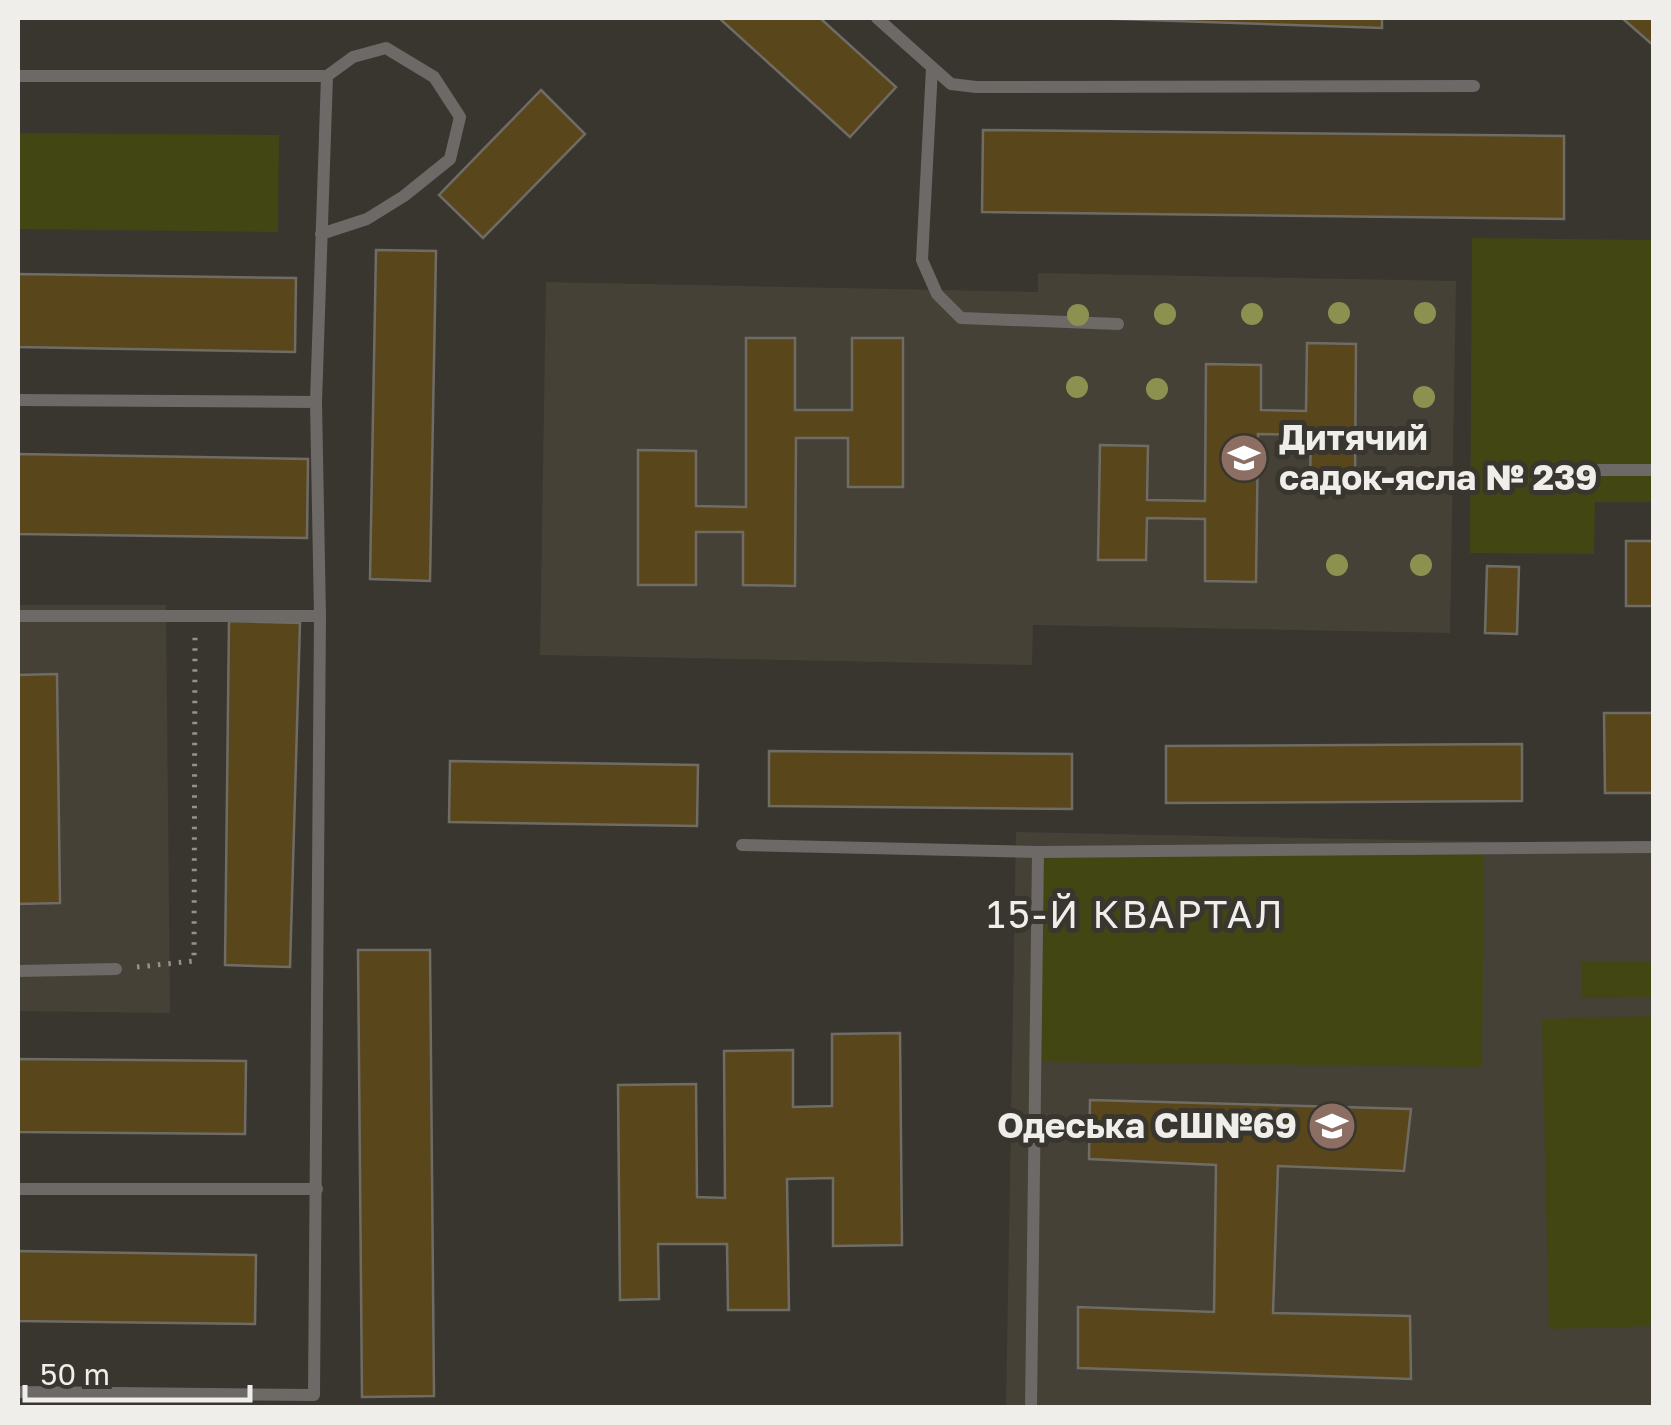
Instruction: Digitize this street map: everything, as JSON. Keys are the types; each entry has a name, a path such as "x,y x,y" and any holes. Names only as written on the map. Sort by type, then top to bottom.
{"lane":[{"path":"877,18 951,84 976,87 1474,86"},
{"path":"18,76 327,76 354,57 386,48 434,77 460,117 450,160 367,219 322,234"},
{"path":"932,68 922,260 937,294 961,318 1118,324"},
{"path":"18,1392 314,1394 320,616 316,402 327,76"},
{"path":"18,400 316,402"},
{"path":"1580,470 1654,470"},
{"path":"18,616 320,616"},
{"path":"742,845 1038,852 1654,847"},
{"path":"1030,1408 1038,852"},
{"path":"18,971 116,969"},
{"path":"18,1189 318,1190"}],"path":[{"path":"116,969 194,961 194,616"}],"shaded area":[{"path":"1038,273 1456,281 1450,633 1033,625 1032,665 540,655 546,282 1038,292"},
{"path":"18,605 166,605 170,1013 18,1011"},
{"name":"Одеська СШ№69","path":"1016,832 1653,845 1653,1407 1006,1408"}],"green space":[{"path":"18,133 279,135 278,232 18,229"},
{"path":"1472,238 1653,240 1653,502 1595,502 1594,554 1470,553"},
{"path":"1038,846 1484,851 1482,1067 1037,1062"},
{"path":"1581,962 1653,962 1653,997 1581,998"},
{"path":"1653,1016 1653,1326 1549,1329 1542,1019"}],"building":[{"path":"719,18 820,18 896,87 850,137"},
{"path":"1088,18 1382,18 1382,28"},
{"path":"1622,18 1654,18 1654,46"},
{"path":"541,90 585,134 483,238 439,195"},
{"path":"983,130 1564,136 1564,219 982,212"},
{"path":"376,250 436,251 430,581 370,579"},
{"path":"18,274 296,278 295,352 18,347"},
{"path":"746,338 795,338 795,410 852,410 852,338 903,338 903,487 848,487 848,438 796,438 795,586 743,585 743,532 696,532 696,585 638,585 638,450 696,451 696,506 746,507"},
{"path":"1307,343 1356,344 1355,482 1310,482 1311,435 1258,434 1256,582 1205,581 1205,519 1147,518 1146,560 1098,560 1100,445 1148,446 1147,500 1205,501 1206,364 1261,365 1261,410 1306,411"},
{"path":"18,454 308,459 307,538 18,534"},
{"path":"1626,541 1654,541 1654,606 1626,606"},
{"path":"1487,566 1519,567 1517,634 1485,633"},
{"path":"229,621 300,623 290,967 225,965"},
{"path":"57,674 60,903 18,904 18,675"},
{"path":"1604,713 1654,713 1654,793 1605,793"},
{"path":"1522,744 1522,801 1166,803 1166,746"},
{"path":"769,751 1072,754 1072,809 769,806"},
{"path":"450,761 698,765 697,826 449,822"},
{"path":"358,950 430,950 434,1396 362,1397"},
{"path":"900,1033 902,1245 833,1246 833,1178 787,1179 789,1310 728,1310 727,1244 658,1244 659,1299 620,1300 618,1085 696,1084 697,1197 725,1198 724,1051 793,1050 793,1107 832,1106 832,1034"},
{"path":"18,1059 246,1061 245,1134 18,1132"},
{"path":"1090,1100 1411,1109 1404,1171 1278,1166 1273,1313 1410,1316 1411,1379 1078,1368 1078,1307 1214,1312 1216,1165 1089,1159"},
{"path":"18,1251 256,1255 255,1324 18,1321"}],"place":[{"name":"Дитячий садок-ясла № 239","path":"1244,458"},
{"name":"Одеська СШ№69","path":"1332,1126"}],"district":[{"name":"15-Й КВАРТАЛ","path":"1136,915"}]}
